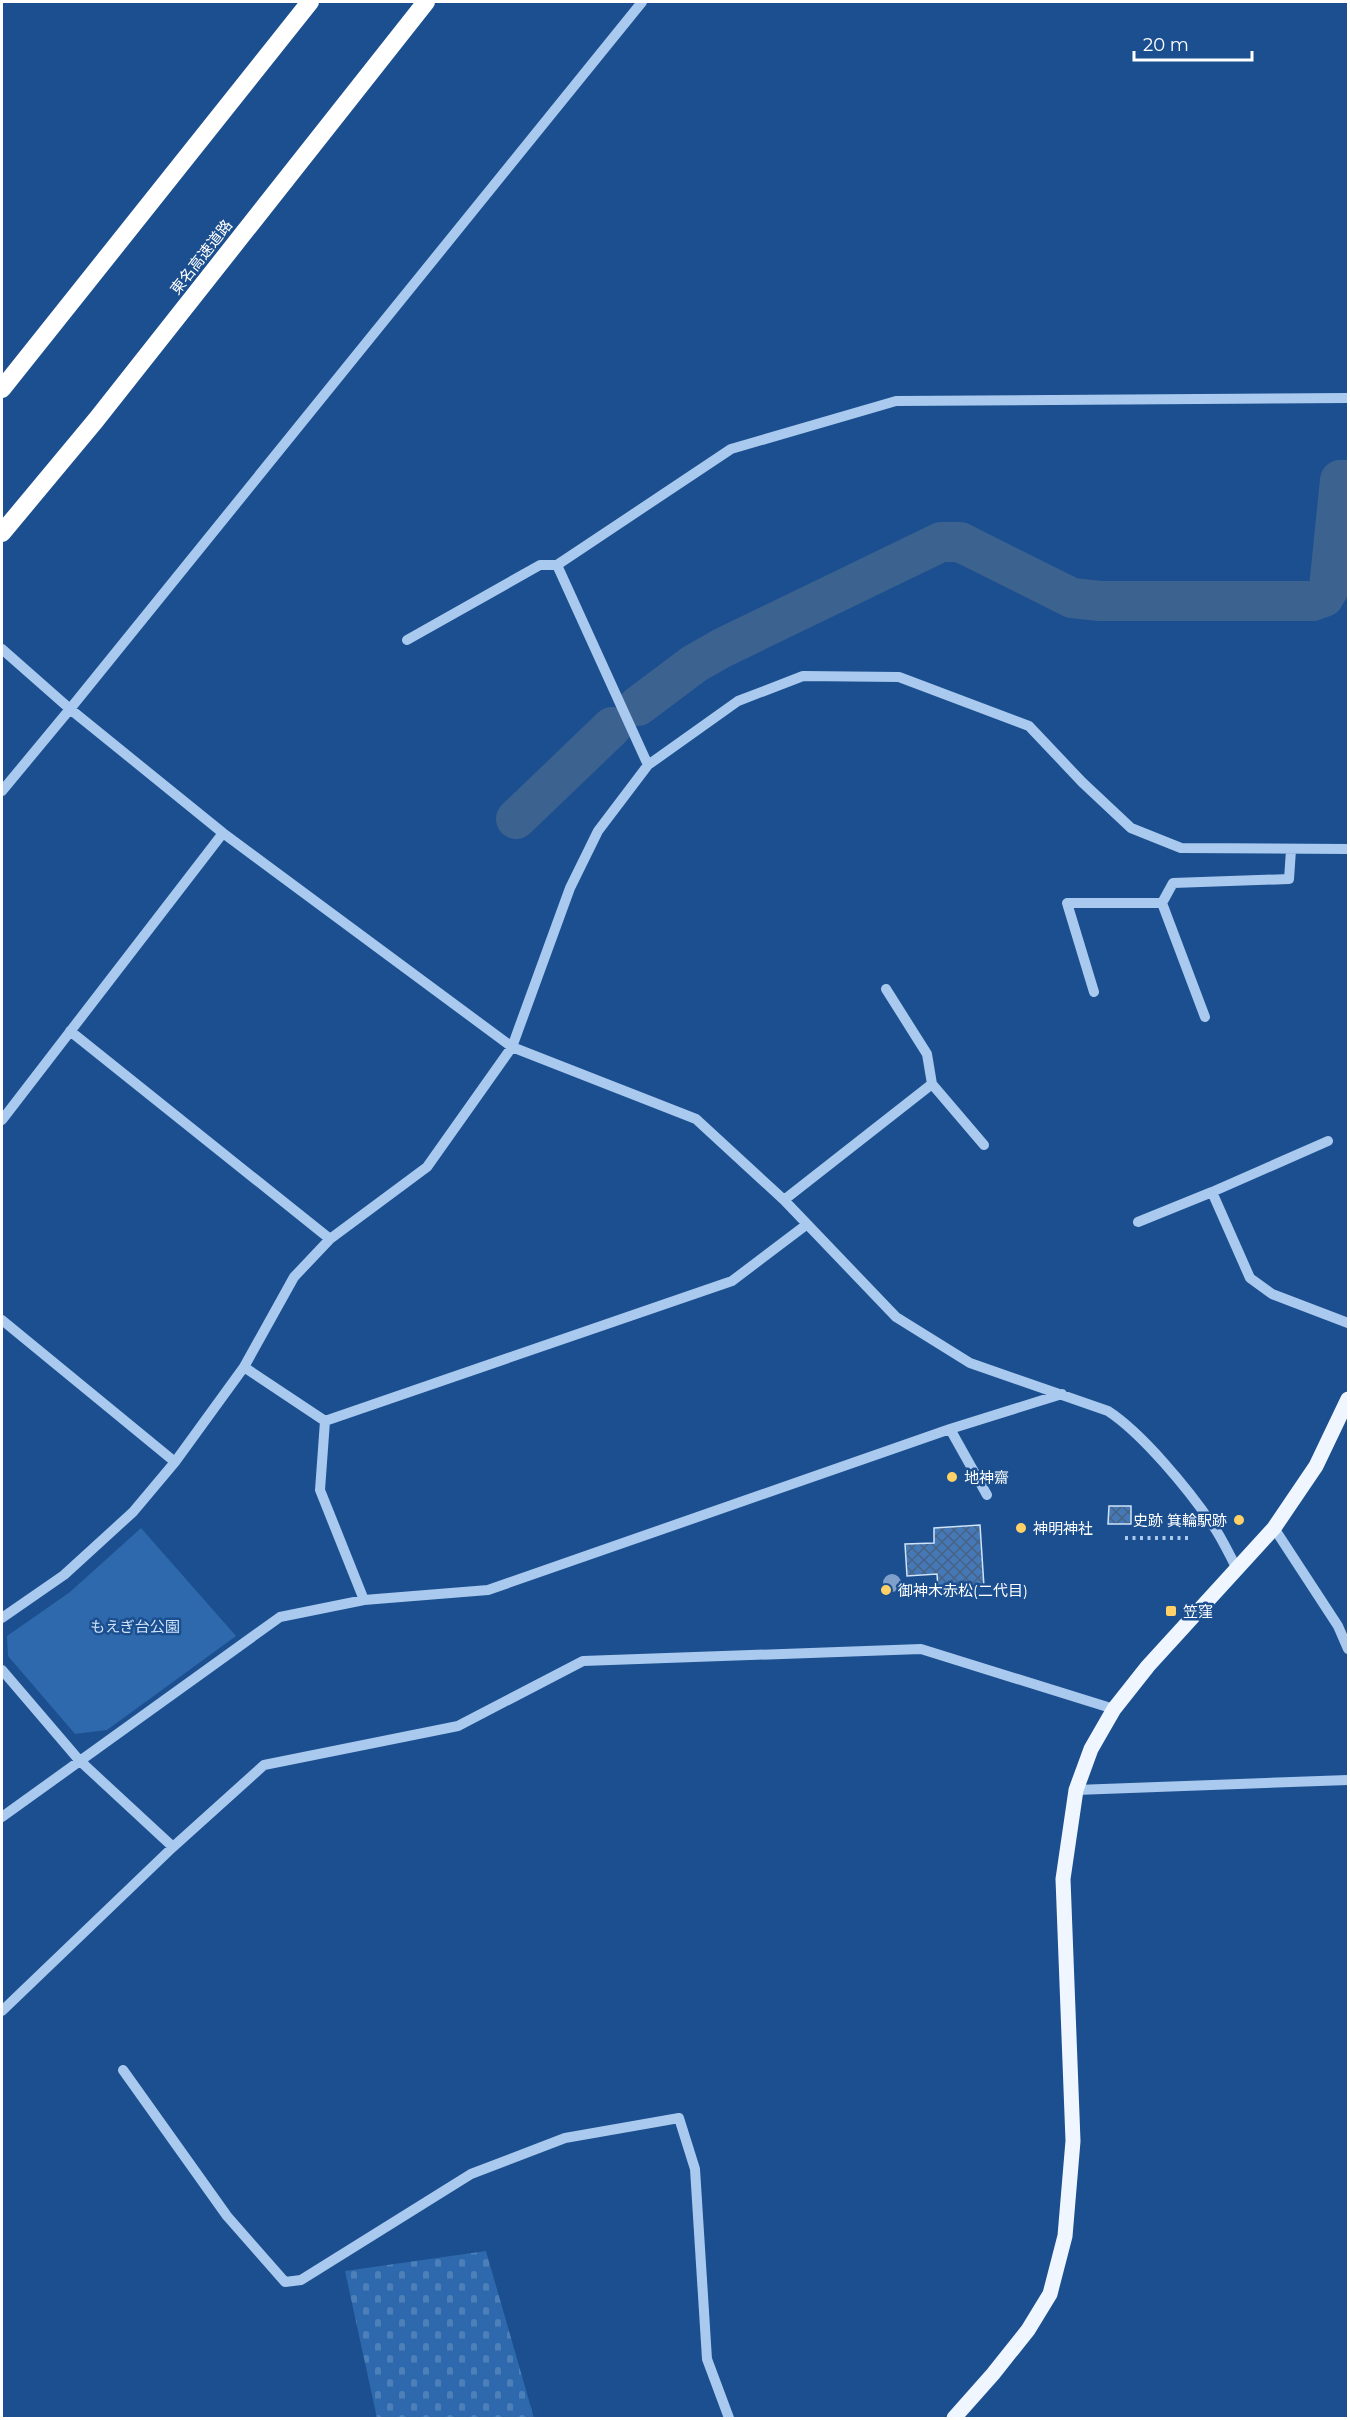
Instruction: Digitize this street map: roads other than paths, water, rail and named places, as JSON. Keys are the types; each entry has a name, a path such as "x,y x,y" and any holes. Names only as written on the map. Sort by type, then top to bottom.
{"highway":[{"path":"2,389 310,2"},
{"name":"東名高速道路","path":"2,533 96,420 426,2"}],"main road":[{"path":"954,2418 1028,2330 1050,2294 1065,2236 1072,2142 1063,1879 1076,1790 1091,1749 1114,1709 1148,1666 1274,1528 1316,1466 1348,1399"}],"street":[{"path":"2,791 642,2"},
{"path":"407,640 540,566 556,566 730,449 896,401 1348,398"},
{"path":"556,566 648,765"},
{"path":"3,650 70,709 223,833 512,1047 696,1119 783,1200 896,1317 970,1363 1108,1411 1120,1419 1160,1460 1213,1524 1238,1569"},
{"path":"2,1618 63,1575 133,1512 175,1462 244,1367 294,1277 330,1239 427,1167 512,1047 570,888 598,831 648,765 738,701 803,676 899,677 1029,726 1082,783 1131,828 1181,848 1348,849"},
{"path":"2,1120 223,833"},
{"path":"1205,1017 1162,903 1173,883 1289,879 1291,850"},
{"path":"1094,992 1067,903 1162,903"},
{"path":"886,989 927,1054 932,1084 984,1145"},
{"path":"70,1031 330,1239"},
{"path":"783,1200 932,1084"},
{"path":"1138,1222 1328,1141"},
{"path":"1212,1192 1250,1278 1272,1294 1348,1323"},
{"path":"325,1421 732,1281 806,1225"},
{"path":"2,1320 175,1462"},
{"path":"244,1367 325,1421"},
{"path":"2,1817 280,1617 364,1600 488,1590 950,1429 1062,1394"},
{"path":"325,1421 320,1490 364,1600"},
{"path":"950,1429 987,1495"},
{"path":"1274,1528 1338,1626 1348,1649"},
{"path":"2,2011 173,1847 264,1765 458,1726 583,1661 921,1649 1114,1709"},
{"path":"2,1670 79,1760 173,1847"},
{"path":"1076,1790 1348,1780"},
{"path":"123,2070 227,2216 285,2282 301,2280 471,2174 565,2138 679,2118 695,2169 707,2359 729,2418"}],"waterway":[{"path":"638,706 694,664 722,648 941,542 960,542 1072,598 1100,601 1313,601 1324,597 1329,588 1340,480 1348,480"},
{"path":"516,819 612,727"}],"place":[{"name":"地神齋","path":"952,1477"},
{"name":"史跡 箕輪駅跡","path":"1239,1520"},
{"name":"神明神社","path":"1021,1528"},
{"name":"御神木赤松(二代目)","path":"886,1590"},
{"name":"笠窪","path":"1171,1611"}],"park label":[{"name":"もえぎ台公園","path":"135,1626"}]}
